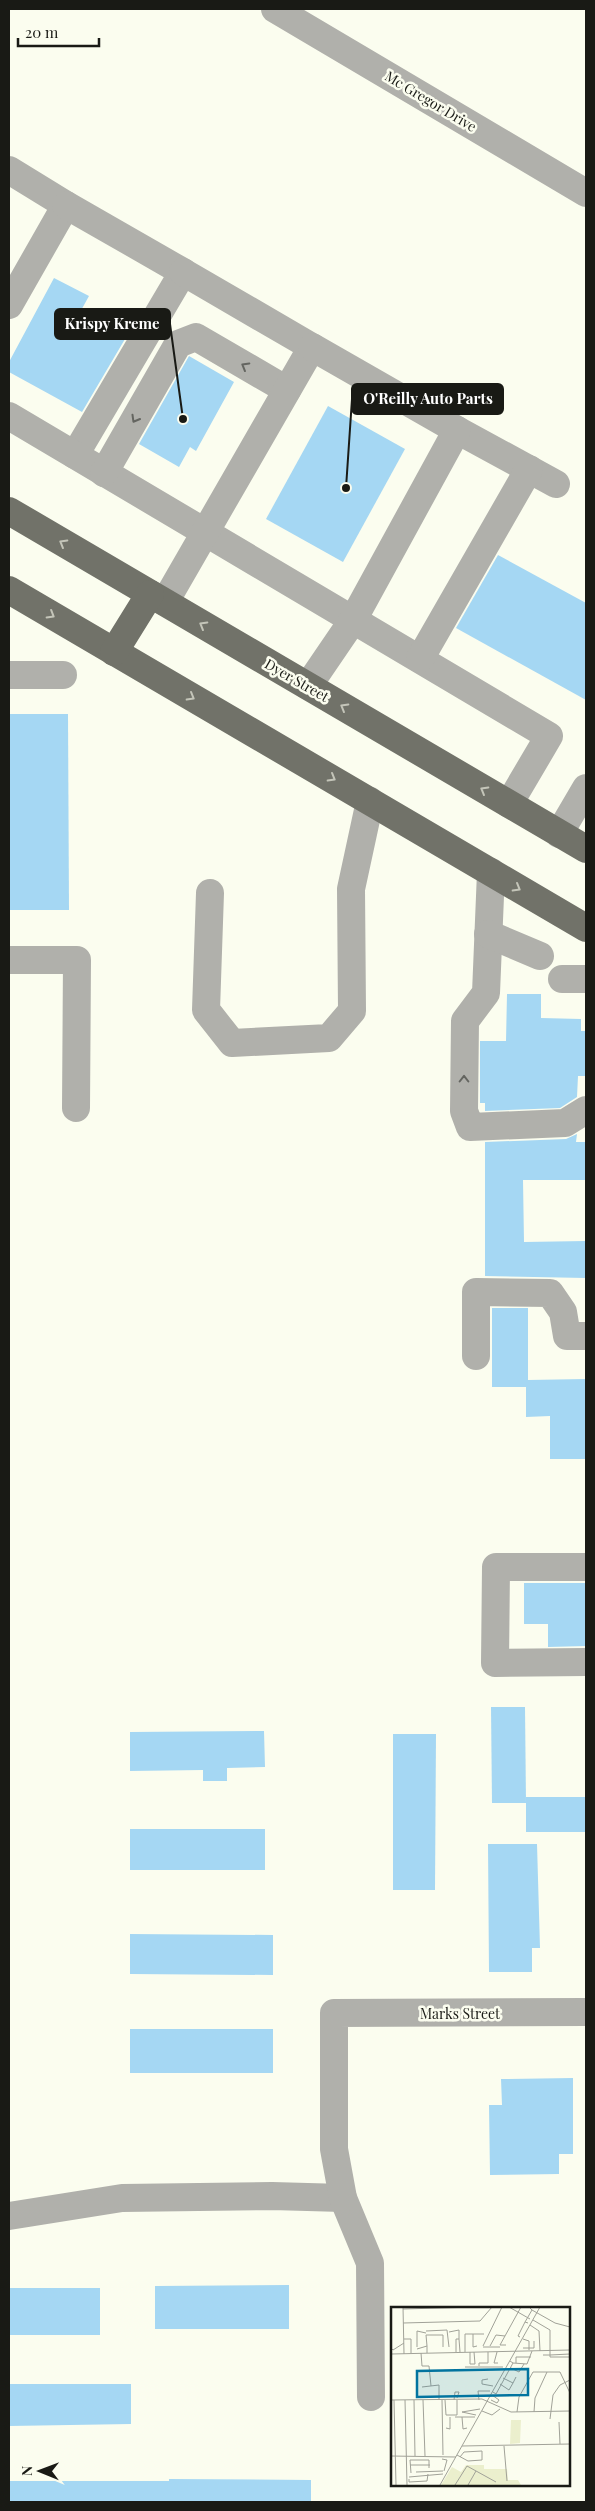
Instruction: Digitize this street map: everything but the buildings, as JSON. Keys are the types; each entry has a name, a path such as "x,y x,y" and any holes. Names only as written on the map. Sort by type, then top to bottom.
{"main road":[{"name":"Dyer Street","path":"9,511 586,850"},
{"path":"9,590 586,928"},
{"path":"114,652 158,598"}],"street":[{"name":"Mc Gregor Drive","path":"275,9 586,193"},
{"path":"9,170 312,347 556,484"},
{"path":"9,305 66,205"},
{"path":"75,455 183,272"},
{"path":"104,473 178,344 196,337 287,390"},
{"path":"158,598 205,532 312,347"},
{"path":"9,416 549,736 508,804"},
{"path":"308,686 353,620 457,430"},
{"path":"420,660 529,469"},
{"path":"9,675 63,675"},
{"path":"560,834 585,795"},
{"path":"210,893 206,1010 232,1043 329,1038 352,1011 351,889 370,800"},
{"path":"491,872 486,993 464,1021 464,1110 470,1127 565,1123 586,1110"},
{"path":"488,934 540,956"},
{"path":"9,960 77,960 76,1108"},
{"path":"476,1356 476,1292 550,1293 563,1312 567,1336 586,1336"},
{"path":"586,1567 496,1567 495,1662 586,1662"},
{"name":"Marks Street","path":"343,2198 334,2149 334,2013 586,2012"},
{"path":"9,2216 122,2198 272,2196 343,2198 370,2263 371,2397"}],"place":[{"name":"Krispy Kreme","path":"183,419"},
{"name":"O'Reilly Auto Parts","path":"346,488"}]}
